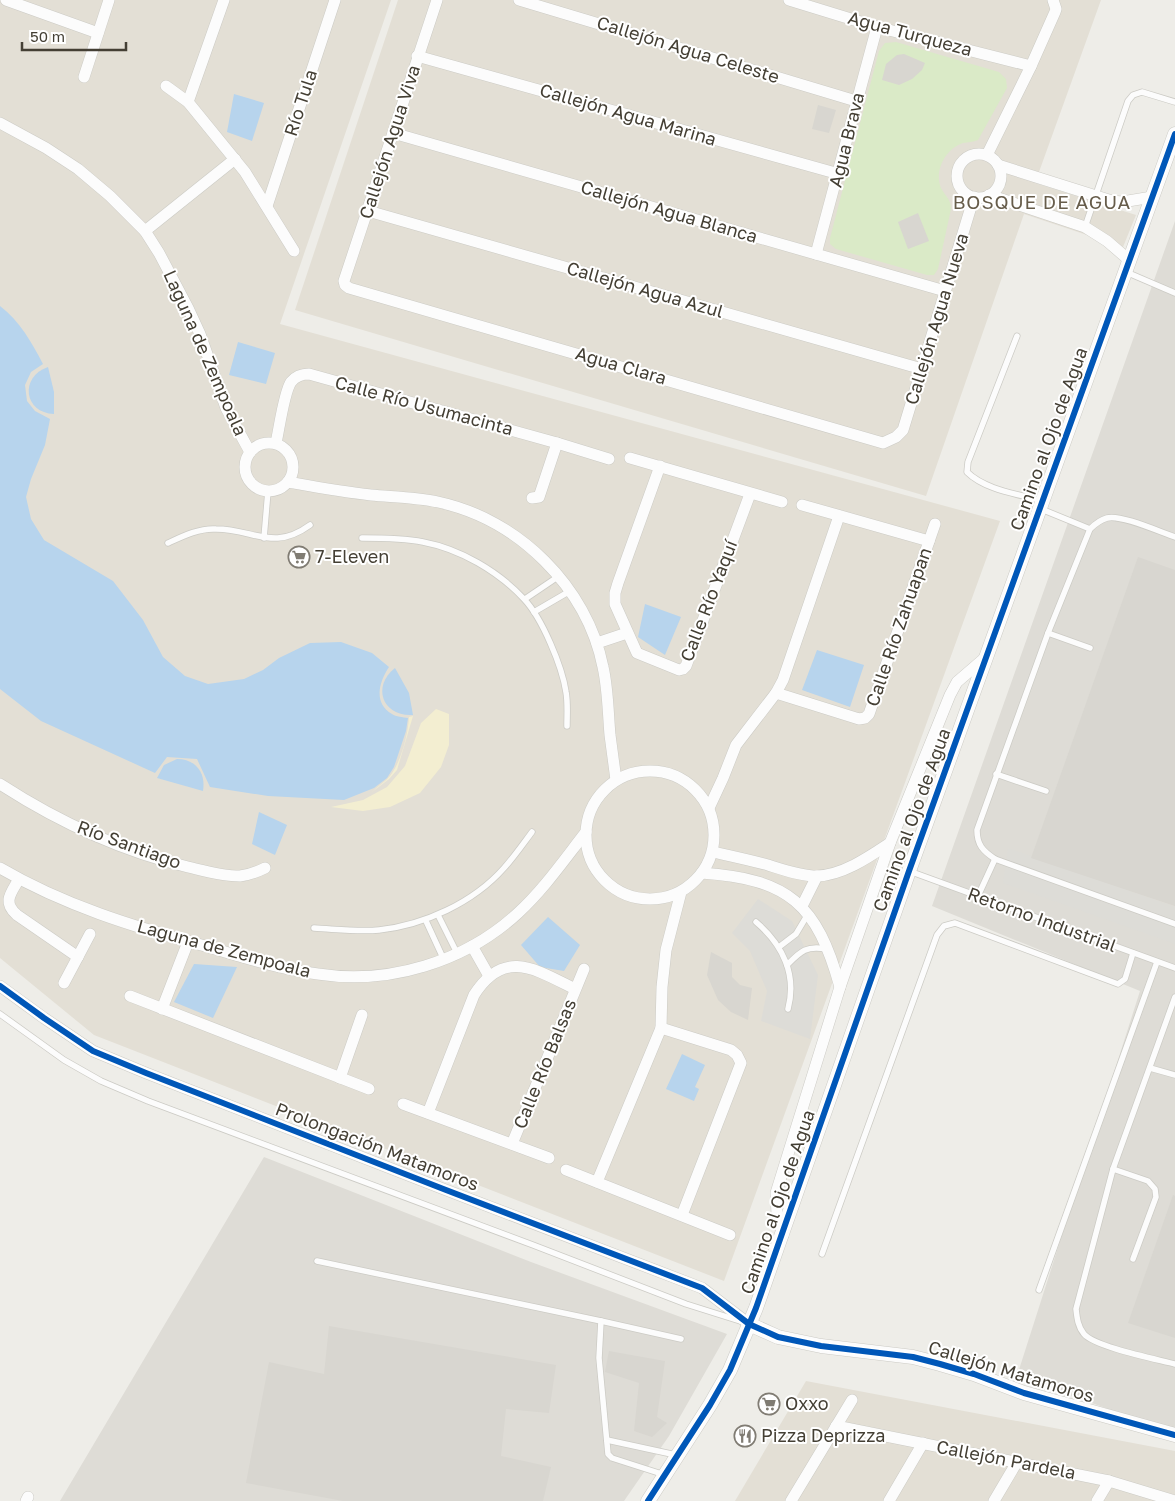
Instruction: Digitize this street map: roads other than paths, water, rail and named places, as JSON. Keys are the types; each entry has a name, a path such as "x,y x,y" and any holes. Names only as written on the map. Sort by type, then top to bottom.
{"street":[{"path":"6,0 98,32"},
{"path":"84,77 109,0"},
{"path":"188,102 224,0"},
{"name":"Río Tula","path":"267,206 335,0"},
{"name":"Callejón Agua Viva","path":"345,285 344,281 437,0"},
{"name":"Callejón Agua Celeste","path":"519,0 856,101"},
{"name":"Agua Turqueza","path":"788,0 877,27 1031,66"},
{"path":"987,155 1031,66 1055,12 1053,0"},
{"name":"Agua Brava","path":"816,254 877,27"},
{"name":"Callejón Agua Marina","path":"417,56 839,174"},
{"path":"166,86 188,102 235,159 294,250"},
{"name":"Laguna de Zempoala","path":"0,123 46,148 78,169 110,196 144,231 188,308 200,334 226,408 250,452"},
{"name":"Callejón Agua Blanca","path":"393,133 945,291"},
{"name":"Camino al Ojo de Agua","path":"648,1501 710,1405 730,1370 749,1324 783,1235 908,871 1175,134"},
{"path":"1127,266 1107,241 1085,227 989,196 974,198 967,195 961,190 956,176 958,169 966,158 973,154 987,155 998,165 1095,196 1122,202 1152,197"},
{"path":"144,231 235,159"},
{"path":"989,196 999,185 1001,179 998,165"},
{"name":"Callejón Agua Nueva","path":"896,437 903,430 974,198"},
{"name":"Callejón Agua Azul","path":"368,211 922,369"},
{"name":"Agua Clara","path":"345,285 883,443 896,437"},
{"name":"Calle Río Usumacinta","path":"276,443 288,389 295,378 305,374 557,443"},
{"path":"276,443 288,451 293,463 292,476 283,487 268,491 254,486 249,480 245,466 246,458 250,452 262,444 276,443"},
{"path":"532,498 539,497 557,443 610,459"},
{"path":"630,458 782,502"},
{"name":"Calle Río Yaquí","path":"660,466 615,593 616,604 637,653 679,670 685,668 750,494"},
{"path":"288,482 372,495 412,497 441,503 468,511 496,525 537,553 560,576 570,590 597,643 607,691 616,780"},
{"name":"Calle Río Zahuapan","path":"776,693 859,719 870,714 929,540 802,506"},
{"path":"709,808 736,745 776,693 783,680 839,516"},
{"path":"929,540 935,524"},
{"path":"597,643 627,633"},
{"path":"783,1235 777,1215 776,1192 840,987 890,843 950,695 958,682 986,657"},
{"path":"658,770 678,777 696,790 709,808 714,830 713,852 702,873 693,884 681,892 663,898 644,899 625,894 608,884 596,869 588,852 586,832 590,812 600,794 616,780 636,772 658,770"},
{"name":"Río Santiago","path":"0,784 82,829 169,862 212,873 239,876 266,868"},
{"name":"Laguna de Zempoala","path":"0,868 19,879 114,919 188,942 275,966 319,974 357,978 416,970 444,960 472,946 517,914 550,880 586,832"},
{"path":"713,852 797,873 818,876 856,864 890,843"},
{"path":"702,873 732,875 757,881 778,890 805,910 817,927 829,950 840,987"},
{"path":"805,910 818,876"},
{"path":"19,879 10,895 8,904 10,909 78,957"},
{"path":"597,1182 661,1028 662,987 666,950 681,892"},
{"path":"64,983 90,934"},
{"path":"162,1009 188,942"},
{"path":"472,946 489,976"},
{"name":"Calle Río Balsas","path":"428,1113 474,995 481,983 500,970 513,966 538,970 575,989 512,1144"},
{"path":"575,989 584,969"},
{"name":"Prolongación Matamoros","path":"0,986 93,1051 437,1187 702,1288 749,1324"},
{"path":"130,996 369,1090"},
{"path":"340,1078 362,1015"},
{"path":"661,1028 731,1050 737,1055 741,1063 682,1216"},
{"path":"404,1104 548,1158"},
{"path":"566,1170 730,1235"},
{"name":"Callejón Matamoros","path":"749,1324 778,1337 813,1344 913,1357 940,1364 974,1374 1030,1395 1175,1435"},
{"path":"791,1501 852,1400"},
{"name":"Callejón Pardela","path":"836,1426 1109,1481 1175,1501"},
{"path":"890,1501 923,1444"},
{"path":"994,1501 1017,1462"},
{"path":"1097,1501 1109,1481"}],"lane":[{"path":"1085,227 1128,101 1133,95 1142,92 1175,102"},
{"path":"1127,266 1175,293"},
{"path":"1018,336 968,462 967,472 974,479 1042,505 1090,529"},
{"path":"264,538 268,491"},
{"path":"1175,537 1119,518 1108,518 1097,522 1090,529 1048,633 977,830 977,840 980,846 995,859 1175,924"},
{"path":"168,543 187,534 208,529 228,530 264,538 279,539 303,530 310,525"},
{"path":"362,538 403,539 441,547 484,567 525,599 534,612 559,665 566,690 567,726"},
{"path":"525,599 560,576"},
{"path":"534,612 570,590"},
{"path":"1048,633 1090,648"},
{"path":"996,774 1046,791"},
{"path":"314,928 378,930 426,921 463,901 488,883 503,870 532,832"},
{"path":"978,896 995,859"},
{"name":"Retorno Industrial","path":"908,871 1175,968"},
{"path":"778,947 796,934 805,910"},
{"path":"438,914 458,953"},
{"path":"426,921 444,960"},
{"path":"756,922 769,933 787,965 792,988 788,1009"},
{"path":"822,1254 937,935 944,926 955,923 1118,984 1125,979 1133,953"},
{"path":"787,965 808,948 815,947 829,950"},
{"path":"1040,1290 1157,962"},
{"path":"1175,998 1113,1169 1076,1309 1077,1321 1084,1334 1096,1342 1175,1364"},
{"path":"0,1014 64,1060 101,1081 686,1304 749,1324"},
{"path":"1150,1068 1175,1075"},
{"path":"1113,1169 1148,1181 1155,1189 1156,1197 1133,1259"},
{"path":"317,1261 601,1320 681,1339"},
{"path":"601,1320 599,1358 608,1454 610,1457 665,1475"},
{"path":"607,1440 678,1456"}],"water":[{"path":"234,94 264,103 252,141 227,132"},
{"path":"0,306 19,325 30,340 43,364 31,372 25,385 27,401 35,411 50,419 45,445 26,497 31,519 44,540 113,581 143,620 163,657 185,676 208,684 244,679 263,670 279,658 310,643 341,642 372,653 389,667 381,686 380,698 382,704 394,715 408,718 406,731 394,767 387,778 374,788 344,800 268,796 210,787 197,759 167,757 155,773 41,721 0,689"},
{"path":"238,342 275,353 266,384 229,375"},
{"path":"48,367 54,392 54,414 36,408 29,394 32,378"},
{"path":"645,604 681,617 665,655 638,637"},
{"path":"817,650 864,665 850,707 802,690"},
{"path":"395,668 409,693 413,715 394,711 384,699 382,692 383,684"},
{"path":"177,759 190,761 198,768 203,778 203,791 157,778 164,765"},
{"path":"259,812 287,825 275,855 252,844"},
{"path":"548,917 580,945 564,971 540,967 521,945"},
{"path":"194,964 237,967 213,1018 174,1002"},
{"path":"682,1054 705,1065 695,1087 699,1089 694,1101 666,1089"}],"place":[{"name":"7-Eleven","path":"299,557"},
{"name":"Oxxo","path":"769,1404"},
{"name":"Pizza Deprizza","path":"745,1436"}],"district":[{"name":"BOSQUE DE AGUA","path":"1042,202"}]}
